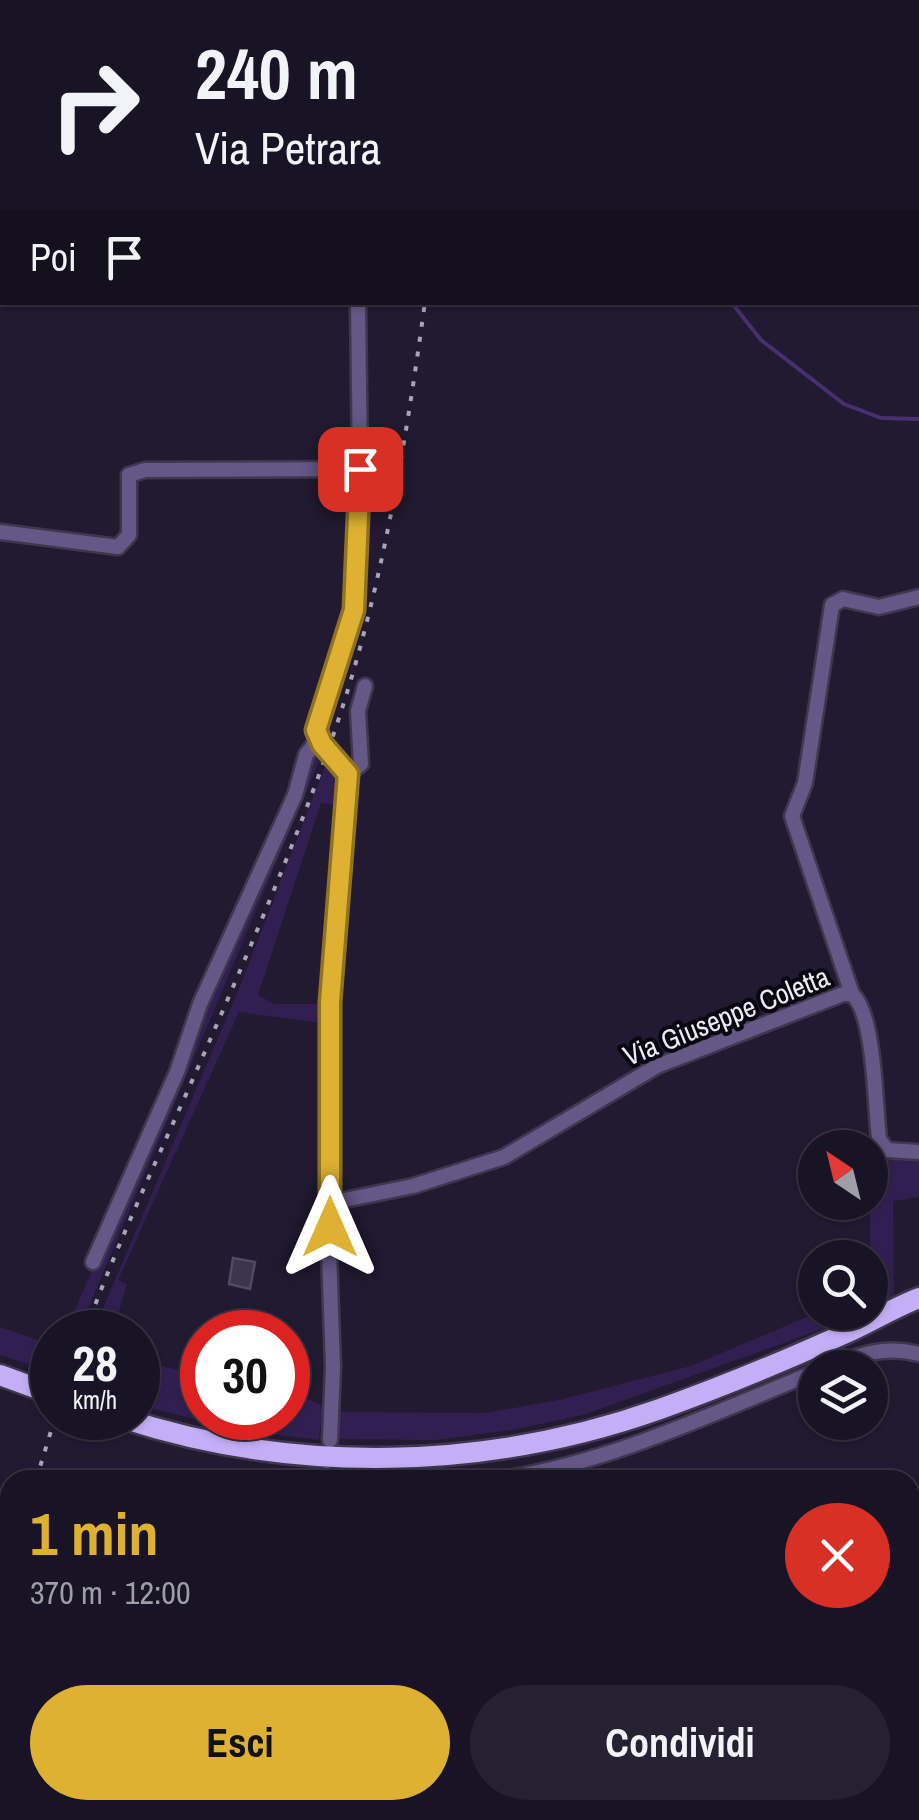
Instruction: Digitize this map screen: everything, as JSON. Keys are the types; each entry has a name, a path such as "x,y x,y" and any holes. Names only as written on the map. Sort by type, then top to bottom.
{"highway":[{"path":"160,1427 234,1445 313,1455 410,1458 506,1449 603,1428 662,1408 917,1308"},
{"path":"0,1375 30,1386"}],"street":[{"path":"330,1440 330,1002 348,774 318,738 316,730 354,610 360,469 358,305"},
{"path":"0,532 118,547 129,535 129,475 145,470 360,469"},
{"path":"852,994 792,816 805,783 832,604 844,599 880,607 919,597"},
{"path":"348,774 361,764 358,711 365,686"},
{"path":"93,1262 177,1072 200,1004 295,794 306,755 318,738"},
{"name":"Via Giuseppe Coletta","path":"330,1203 413,1186 504,1157 657,1066 833,996 852,994 859,1000 868,1034 878,1139 887,1150 919,1152"},
{"path":"888,1350 919,1354"},
{"path":"540,1470 584,1460 668,1431 798,1379"}],"shaded area":[{"path":"315,750 321,757 87,1310 75,1310 173,1089 203,1005"},
{"path":"329,756 340,780 339,806 321,803 258,995 274,1004 322,1004 322,1023 239,1012 118,1280 127,1284 119,1310 102,1310 241,984"},
{"path":"888,1155 919,1158 919,1197 893,1201 894,1301 888,1304 888,1240 870,1240 870,1220 888,1220"},
{"path":"798,1321 798,1330 820,1330 583,1415 435,1440 337,1439 338,1412 485,1413 559,1400 691,1366"},
{"path":"0,1327 30,1337 30,1365 0,1355"},
{"path":"160,1366 180,1370 180,1415 160,1410"},
{"path":"310,1400 323,1406 319,1440 310,1439"}],"building":[{"path":"233,1258 255,1262 250,1289 229,1284"}],"waterway":[{"path":"733,305 761,340 844,404 881,418 919,419"}],"railway":[{"path":"93,1310 271,898 345,698 388,530 425,305"},
{"path":"39,1470 48,1440"}],"route":[{"path":"330,1227 330,1002 348,774 322,744 316,730 354,610 360,469"}]}
